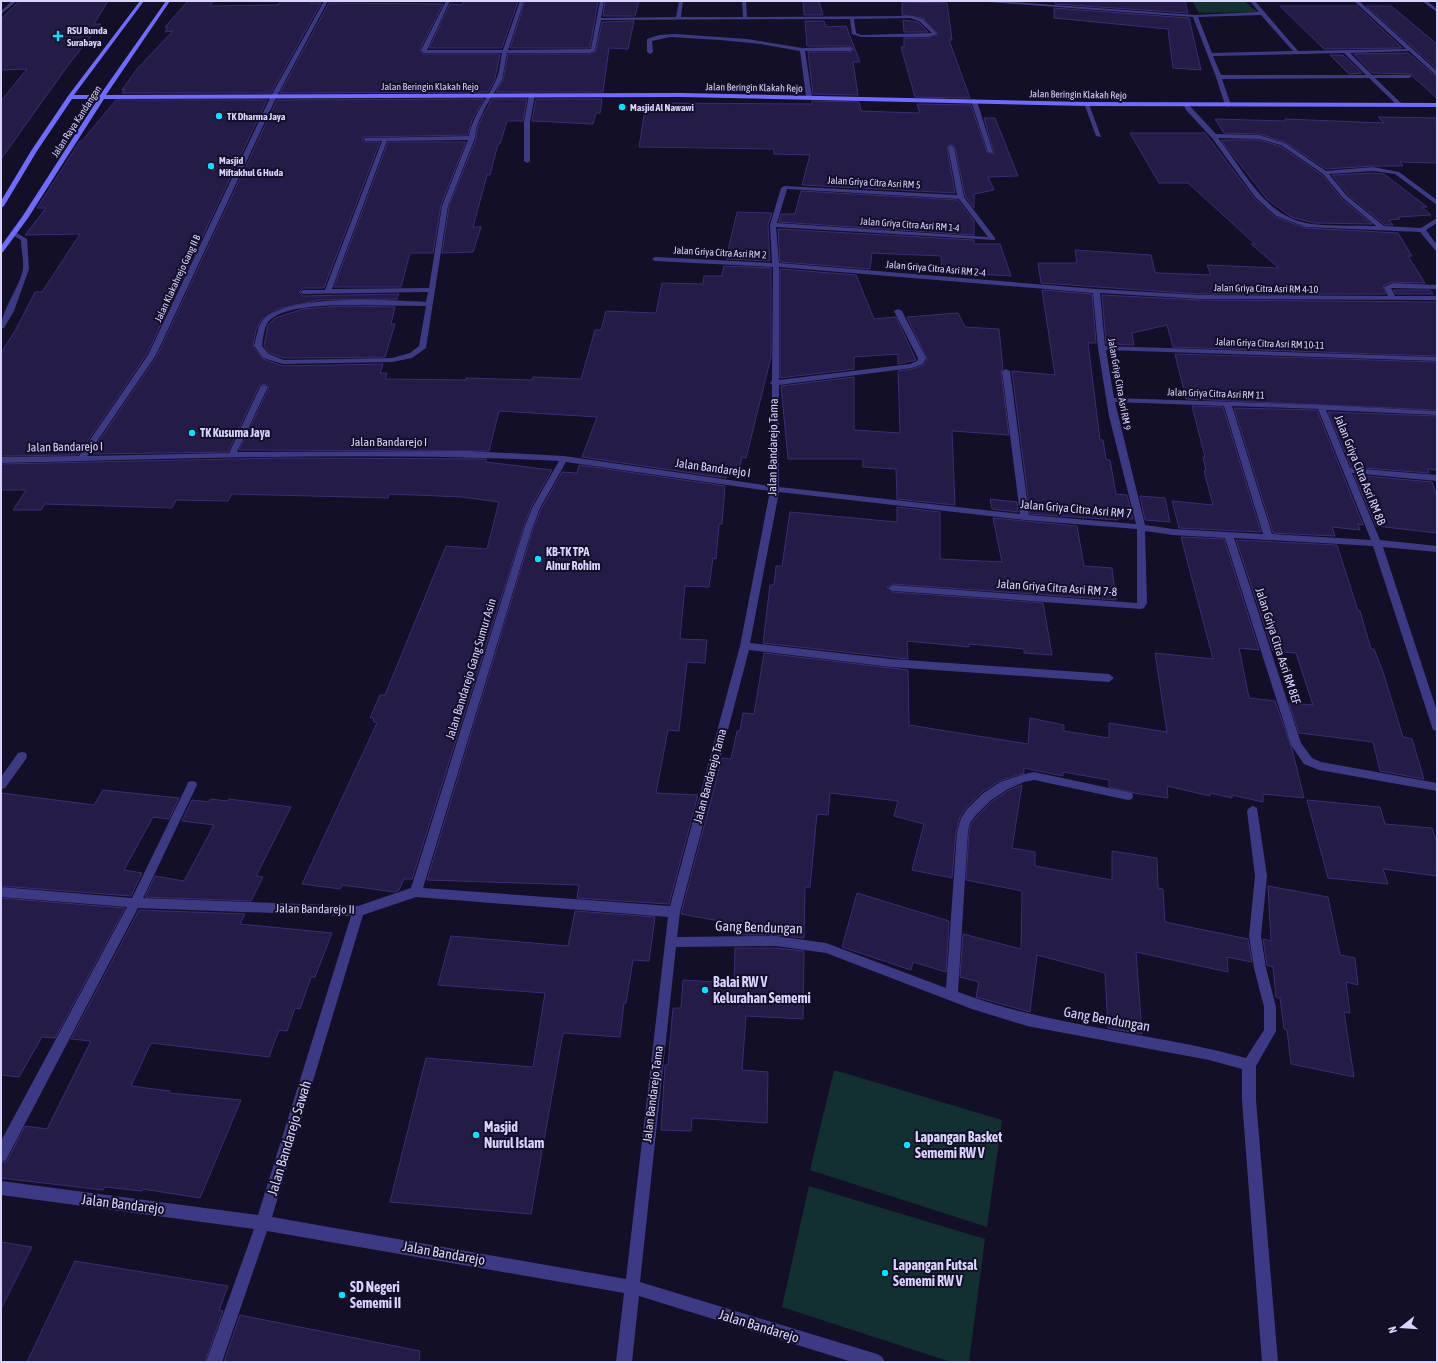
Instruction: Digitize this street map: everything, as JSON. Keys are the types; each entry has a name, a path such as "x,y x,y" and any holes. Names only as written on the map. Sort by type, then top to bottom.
{"street":[{"path":"1,13 15,1"},
{"name":"Jalan Raya Kandangan","path":"1,206 34,151 70,98 142,1"},
{"name":"Jalan Raya Kandangan","path":"1,251 25,218 102,97 168,1"},
{"name":"Jalan Klakahrejo Gang II B","path":"81,459 152,355 274,96 326,1"},
{"path":"448,1 424,50 425,52 590,52 593,50 600,19 602,1"},
{"path":"429,304 347,303 286,308 275,313 266,321 258,346 266,356 282,362 392,360 408,358 417,354 423,346 445,206 472,138 474,125 483,106 499,80 505,52 522,1"},
{"path":"678,18 681,1"},
{"path":"744,1 745,18"},
{"path":"977,1 1195,16 1263,13"},
{"path":"1252,1 1297,53"},
{"path":"1356,1 1437,74"},
{"path":"1426,2 1437,4"},
{"path":"1426,2 1437,11"},
{"path":"1195,16 1211,55 1228,105"},
{"path":"600,19 678,18 745,18 852,18 915,18 921,20 935,34 928,36 861,36 854,34 852,18"},
{"path":"650,52 649,40 662,36 733,38 773,43 802,50 850,50"},
{"path":"802,50 809,96"},
{"path":"1211,55 1409,50"},
{"path":"1346,52 1400,105"},
{"path":"1430,68 1437,68"},
{"path":"1219,77 1409,76"},
{"name":"Jalan Beringin Klakah Rejo","path":"70,98 491,95 809,96 1086,104 1437,106"},
{"path":"527,161 527,122 532,95"},
{"path":"974,101 991,152"},
{"path":"1086,104 1099,136"},
{"path":"1185,104 1195,118 1213,136 1254,192 1275,213 1290,221 1306,225 1381,227 1422,230 1437,220"},
{"path":"1213,136 1260,137 1274,140 1302,155 1325,173 1345,197 1381,227"},
{"path":"366,139 472,138"},
{"path":"328,292 385,139"},
{"path":"951,147 960,197"},
{"path":"1325,173 1373,169 1397,173 1437,203"},
{"name":"Jalan Griya Citra Asri RM 5","path":"787,187 960,197"},
{"name":"Jalan Griya Citra Asri RM 2","path":"654,259 776,265 773,225 784,188 787,187"},
{"name":"Jalan Griya Citra Asri RM 1-4","path":"773,225 993,239 960,197"},
{"path":"1422,230 1437,250"},
{"path":"1,326 10,311 26,269 24,239 13,233"},
{"name":"Jalan Griya Citra Asri RM 2-4","path":"776,265 1096,291"},
{"name":"Jalan Bandarejo Tama","path":"624,1362 643,1176 674,912 745,646 775,489 774,383 776,265"},
{"path":"1393,299 1387,287 1393,285 1437,287"},
{"path":"303,292 431,290"},
{"name":"Jalan Griya Citra Asri RM 4-10","path":"1096,291 1200,297 1437,298"},
{"name":"Jalan Griya Citra Asri RM 9","path":"1096,291 1102,348 1113,416 1141,527"},
{"path":"774,383 912,366 920,362 922,358 898,311"},
{"name":"Jalan Griya Citra Asri RM 10-11","path":"1102,348 1437,359"},
{"path":"1006,371 1025,517"},
{"path":"232,455 264,387"},
{"name":"Jalan Griya Citra Asri RM 11","path":"1110,400 1321,406 1437,413"},
{"path":"1228,404 1268,537"},
{"name":"Jalan Griya Citra Asri RM 8B","path":"1321,406 1377,543 1437,726"},
{"name":"Jalan Bandarejo I","path":"1,460 232,455 469,454 564,459 775,489"},
{"name":"Jalan Bandarejo Gang Sumur Asin","path":"416,892 528,529 536,508 564,459"},
{"path":"1347,470 1437,478"},
{"name":"Jalan Griya Citra Asri RM 7","path":"775,489 1025,517 1141,527 1173,532 1377,543 1437,549"},
{"name":"Jalan Griya Citra Asri RM 7-8","path":"893,588 1141,606 1141,527"},
{"name":"Jalan Griya Citra Asri RM 8EF","path":"1229,535 1296,745 1308,761 1328,769 1437,787"},
{"path":"745,646 891,663 1109,678"},
{"path":"1,785 22,756"},
{"path":"952,995 960,863 964,823 975,807 988,795 1022,777 1034,776 1128,796"},
{"path":"1,1155 135,903 192,785"},
{"path":"1253,811 1261,876 1255,936 1260,968 1270,1007 1270,1031 1249,1065 1249,1100 1270,1362"},
{"name":"Jalan Bandarejo II","path":"1,892 135,903 358,912 416,892 674,912"},
{"name":"Jalan Bandarejo Sawah","path":"214,1362 263,1223 358,912"},
{"name":"Gang Bendungan","path":"671,942 776,941 826,948 952,995 1027,1020 1209,1054 1249,1065"},
{"name":"Jalan Bandarejo","path":"1,1188 263,1223 632,1287 877,1362"}],"green space":[{"path":"1192,1 1244,1 1258,12 1199,13"},
{"name":"Lapangan Basket Sememi RW V","path":"834,1070 1002,1120 987,1227 810,1170"},
{"name":"Lapangan Futsal Sememi RW V","path":"809,1186 985,1239 969,1362 951,1362 782,1307"}],"building":[{"path":"19,1 108,1 94,24 101,24 69,64 1,159 1,101 27,69 1,70 1,19"},
{"path":"188,1 213,1 210,6 278,5 281,1 313,1 311,3 321,3 271,93 122,93 125,89 122,90 137,69 173,31 165,32 168,27 165,27"},
{"path":"464,1 518,1 502,48 429,48 450,4 462,5"},
{"path":"525,1 598,1 590,48 510,48"},
{"path":"605,1 639,1 635,16 603,16"},
{"path":"803,1 819,1 823,15 804,15"},
{"path":"1055,1 1185,1 1188,13 1055,4"},
{"path":"902,2 947,3 952,40 949,40 970,98 915,97 901,47 904,47 904,38 928,38 938,34 923,18 902,15"},
{"path":"329,3 443,4 420,49 422,54 500,54 495,79 488,92 280,93"},
{"path":"1280,6 1357,6 1402,48 1324,49"},
{"path":"1366,6 1391,6 1437,44 1437,69"},
{"path":"1054,8 1189,18 1201,70 1173,68 1168,29 1054,18"},
{"path":"903,20 918,22 928,32 904,32"},
{"path":"634,21 628,49 609,48 603,92 496,92 503,80 508,54 591,54 596,51 602,22"},
{"path":"805,21 824,21 826,27 846,26 860,62 853,62 858,95 813,94 808,52 850,52 854,49 850,46 807,46"},
{"path":"1408,53 1437,77 1437,98 1412,76 1412,74 1372,73 1354,54"},
{"path":"1330,55 1343,55 1362,73 1349,74"},
{"path":"484,99 472,120 468,135 363,137 362,140 365,142 380,142 324,288 303,288 299,292 303,296 399,294 397,299 319,300 278,309 261,320 256,330 253,347 263,359 283,366 383,364 380,373 387,373 385,379 466,380 466,378 532,380 533,377 581,379 595,330 601,330 606,311 656,313 662,283 703,284 704,276 722,276 724,266 771,268 771,357 746,458 742,457 739,471 727,469 726,478 582,457 597,417 499,411 489,451 239,450 269,388 265,384 259,386 228,452 90,454 157,356 277,100"},
{"path":"492,99 527,99 523,121 507,121 500,144 498,144 490,175 487,175 473,227 481,227 473,252 442,253 449,206 476,139 478,125"},
{"path":"536,99 602,99 600,113 596,113 593,124 532,121"},
{"path":"116,100 267,100 147,354 78,455 1,456 1,353 15,331 35,292 42,292 80,234 25,235 46,208 37,208 80,141 82,141"},
{"path":"812,101 859,102 861,111 920,113 917,104 971,105 987,152 994,154 984,118 995,118 1018,176 988,177 994,190 974,194 974,208 965,196 955,147 952,144 947,147 955,193 802,185 810,155 774,154 774,149 639,147 646,103 812,104"},
{"path":"1378,117 1437,118 1437,163 1400,162 1403,166 1326,169 1285,142 1259,134 1224,133 1215,119 1286,121 1285,119 1384,123"},
{"path":"1130,133 1205,133 1254,198 1275,217 1306,228 1398,233 1412,256 1408,256 1425,283 1392,282 1383,286 1386,294 1200,294 1041,283 1038,263 1077,263 1075,250 1151,255 1155,272 1159,273 1211,275 1207,265 1279,268 1251,244 1255,244 1188,183 1159,183"},
{"path":"1221,140 1259,140 1280,146 1322,175 1342,199 1372,224 1314,223 1291,217 1267,199"},
{"path":"388,142 466,142 441,205 433,253 410,253 401,287 334,287"},
{"path":"1373,173 1384,174 1427,207 1422,207 1431,215 1398,217 1400,219 1389,220 1393,225 1385,225 1348,195 1332,175"},
{"path":"801,191 958,200 974,221 974,235 779,222 781,214 795,214"},
{"path":"737,212 772,213 768,225 770,261 726,259"},
{"path":"778,229 974,240 974,244 1000,244 1011,276 942,272 941,256 872,253 870,269 780,262"},
{"path":"780,269 856,275 874,319 896,317 916,360 898,364 898,354 854,357 854,369 780,378"},
{"path":"1042,290 1092,294 1096,343 1088,343 1100,440 1103,440 1106,459 1110,460 1116,494 1127,495 1133,519 1117,518 1118,520 1030,514 1012,371 1055,375"},
{"path":"1393,290 1430,290 1433,294 1396,294"},
{"path":"1102,295 1200,300 1437,302 1437,356 1173,347 1167,325 1132,333 1134,345 1106,344"},
{"path":"343,306 395,307 391,324 395,324 385,357 284,358 270,353 264,346 268,325 275,318 303,309"},
{"path":"958,313 965,327 999,329 1003,369 1001,371 1009,435 952,431 955,505 897,499 896,469 863,467 863,459 788,459 781,386 854,377 854,430 900,433 898,371 924,365 927,359 907,317"},
{"path":"1175,354 1437,362 1437,410 1186,399"},
{"path":"1192,406 1223,407 1261,532 1179,528 1172,501 1213,505 1204,471 1206,471 1203,457 1205,457"},
{"path":"1234,408 1317,410 1363,525 1358,524 1360,530 1332,527 1335,536 1273,533"},
{"path":"1328,412 1437,416 1437,470 1428,469 1429,473 1351,467"},
{"path":"280,458 486,459 486,462 552,470 531,507 523,529 412,879 404,879 399,890 395,892 342,885 340,889 302,884 377,723 373,721 374,718 370,718 380,695 385,695 446,546 487,549 499,502 462,497 389,494 388,498 232,494 228,501 176,500 172,508 45,504 41,510 13,510 26,490 1,490 1,464"},
{"path":"579,465 725,486 722,524 719,524 716,559 713,558 709,587 685,586 680,639 707,640 705,663 687,662 679,731 668,730 656,793 698,795 669,904 577,898 579,885 427,880 533,529 541,509 562,472 577,473"},
{"path":"1354,475 1432,482 1437,497 1437,533 1376,526"},
{"path":"1140,496 1165,498 1170,522 1145,520"},
{"path":"990,499 1017,502 1018,512 992,509"},
{"path":"897,507 940,512 940,559 1002,562 993,518 1077,526 1084,566 1112,568 1116,600 893,584 887,587 893,592 1043,603 1052,655 1024,653 1024,649 969,644 969,647 907,641 908,659 763,643 770,585 774,585 776,566 782,566 790,512 897,522"},
{"path":"1181,537 1224,539 1259,650 1239,648 1249,698 1275,701 1292,749 1304,798 1263,794 1263,802 1232,795 1232,798 1210,793 1210,796 1167,786 1168,798 1134,793 1109,787 1109,780 1063,772 1063,776 1024,768 1024,773 999,781 981,793 966,808 960,817 956,832 952,878 912,870 924,824 894,816 898,801 830,793 828,815 817,814 810,887 805,887 804,938 776,935 736,935 736,924 681,914 722,758 731,759 737,731 740,731 743,713 754,714 764,653 908,670 909,725 1028,744 1030,718 1064,725 1064,731 1109,738 1109,723 1167,732 1155,653 1213,659"},
{"path":"1236,540 1337,545 1358,611 1360,611 1371,649 1374,649 1383,672 1403,737 1412,739 1424,779 1380,771 1373,742 1299,733 1289,703 1313,705 1296,653 1273,651"},
{"path":"1022,785 1012,848 1035,852 1035,866 1112,880 1112,851 1157,858 1158,888 1163,889 1165,922 1248,939 1252,962 1227,957 1228,972 1136,952 1142,1034 1108,1028 1105,973 1037,955 1030,1012 976,997 979,982 960,977 963,934 1021,949 1022,891 966,880 969,832 971,824 976,817 991,802 1009,790"},
{"path":"103,790 179,798 169,819 153,817 124,870 142,873 131,896 1,886 1,793 94,805"},
{"path":"211,799 228,801 229,799 291,807 256,876 263,877 251,901 145,897 155,876 184,881 214,825 182,821 192,800 209,802"},
{"path":"1307,800 1380,807 1385,824 1432,828 1437,844 1437,876 1383,869 1388,884 1328,878"},
{"path":"1268,886 1328,897 1340,955 1355,958 1358,985 1346,982 1350,1013 1344,1012 1354,1077 1291,1064 1287,1030 1284,1029 1280,998 1276,997 1273,967 1267,965 1263,939 1271,941"},
{"path":"857,893 949,921 946,972 913,962 911,970 842,947"},
{"path":"1,898 125,908 55,1038 42,1037 19,1077 1,1075"},
{"path":"139,910 245,914 240,924 332,933 315,977 311,977 300,1009 295,1008 287,1031 279,1030 269,1057 151,1043 131,1086 170,1091 169,1093 241,1100 200,1198 143,1189 142,1191 105,1187 103,1190 1,1178 1,1163 7,1161 25,1126 47,1129 91,1041 71,1039"},
{"path":"575,911 655,917 649,961 633,960 626,1003 624,1003 620,1037 563,1033 531,1214 390,1202 426,1058 533,1067 545,993 438,985 451,936 568,946"},
{"path":"735,948 776,948 804,951 803,1019 746,1016 742,1070 768,1072 767,1123 692,1118 691,1131 661,1130 665,1065 668,1065 673,1008 681,1008 683,980 734,983"},
{"path":"1,1242 32,1247 1,1309"},
{"path":"75,1261 228,1286 219,1310 223,1311 205,1362 27,1362"},
{"path":"240,1315 420,1351 419,1362 224,1362"}],"place":[{"name":"RSU Bunda Surabaya","path":"58,36"},
{"name":"Masjid Al Nawawi","path":"622,107"},
{"name":"TK Dharma Jaya","path":"219,116"},
{"name":"Masjid Miftakhul G Huda","path":"211,166"},
{"name":"TK Kusuma Jaya","path":"192,433"},
{"name":"KB-TK TPA Ainur Rohim","path":"538,559"},
{"name":"Balai RW V Kelurahan Sememi","path":"705,990"},
{"name":"Masjid Nurul Islam","path":"476,1135"},
{"name":"Lapangan Basket Sememi RW V","path":"907,1145"},
{"name":"Lapangan Futsal Sememi RW V","path":"885,1273"},
{"name":"SD Negeri Sememi II","path":"342,1295"}]}
